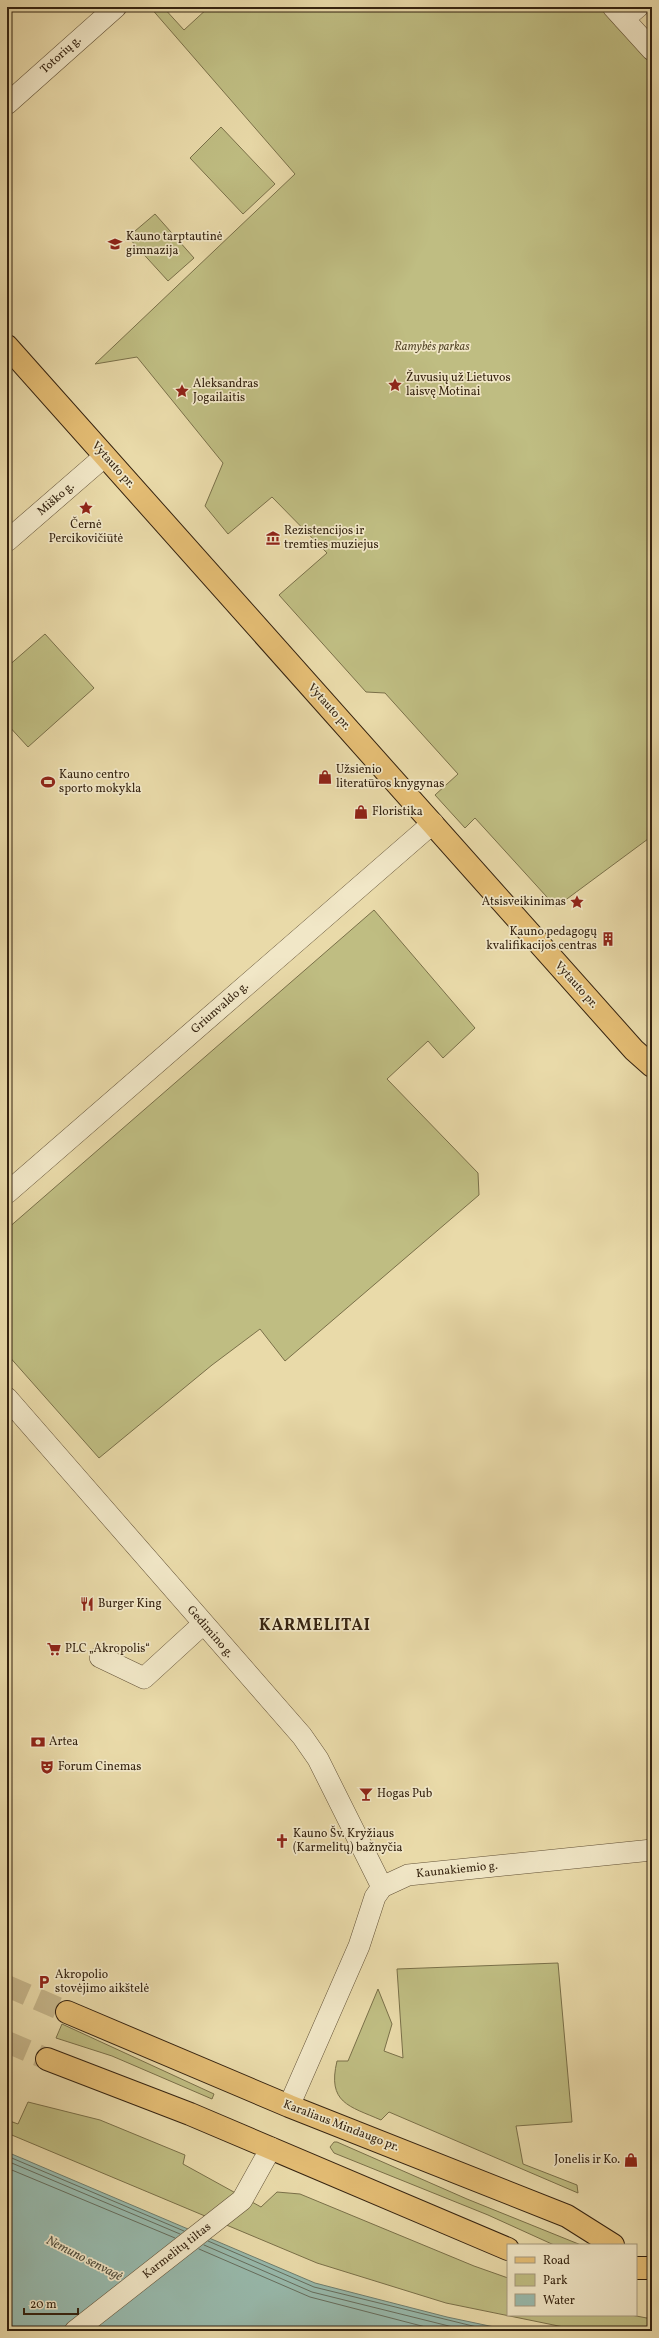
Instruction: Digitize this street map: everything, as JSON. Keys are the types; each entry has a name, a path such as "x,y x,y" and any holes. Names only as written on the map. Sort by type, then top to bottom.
{"main road":[{"name":"Vytauto pr.","path":"7,346 634,1050 652,1066"},
{"name":"Karaliaus Mindaugo pr.","path":"67,2012 289,2106 567,2216 611,2244"},
{"path":"47,2059 271,2148 507,2249"}],"street":[{"name":"Totorių g.","path":"7,104 116,7"},
{"path":"625,11 652,50"},
{"name":"Miško g.","path":"7,541 105,456"},
{"name":"Griunvaldo g.","path":"7,1192 433,823"},
{"name":"Gedimino g.","path":"7,1398 302,1736 318,1759 382,1887"},
{"path":"100,1657 144,1678 203,1624"},
{"name":"Kaunakiemio g.","path":"382,1887 408,1875 652,1850"},
{"path":"289,2106 359,1946 375,1897 382,1887"},
{"name":"Karmelitų tiltas","path":"75,2331 242,2200 271,2148"}],"green space":[{"name":"Ramybės parkas","path":"150,7 163,7 184,30 209,7 600,7 652,64 652,836 556,907 475,818 465,828 435,795 458,774 385,693 366,692 279,595 327,553 272,497 228,534 205,506 223,463 137,357 95,364 295,174"},
{"path":"221,127 275,184 243,214 190,158"},
{"path":"155,214 194,258 168,281 128,237"},
{"path":"45,634 94,688 28,747 7,724 7,667"},
{"path":"374,910 475,1028 443,1058 428,1041 387,1079 478,1173 479,1195 285,1361 260,1329 212,1365 99,1458 7,1354 7,1229"},
{"path":"558,1963 572,2122 516,2126 523,2164 577,2185 578,2193 389,2112 381,2120 359,2111 343,2101 338,2094 335,2086 337,2061 348,2061 378,1989 392,2024 384,2051 403,2058 397,1969"},
{"path":"62,2024 214,2094 212,2099 112,2056 56,2038"},
{"path":"28,2102 100,2120 185,2155 183,2164 261,2207 277,2192 300,2194 474,2266 507,2278 507,2315 446,2303 317,2263 7,2133 7,2120 18,2124"},
{"path":"334,2142 337,2142 467,2199 579,2244 552,2244 488,2215 334,2153 330,2147"},
{"path":"510,2316 636,2316 652,2319 652,2331 583,2331"}],"water":[{"name":"Nemuno senvagė","path":"7,2152 315,2283 447,2317 513,2331 7,2331"}],"tunnel":[{"path":"7,1986 67,2012"},
{"path":"7,2042 47,2059"}],"place":[{"name":"Kauno tarptautinė gimnazija","path":"115,244"},
{"name":"Žuvusių už Lietuvos laisvę Motinai","path":"395,385"},
{"name":"Aleksandras Jogailaitis","path":"182,391"},
{"name":"Černė Percikovičiūtė","path":"86,508"},
{"name":"Rezistencijos ir tremties muziejus","path":"273,538"},
{"name":"Užsienio literatūros knygynas","path":"325,777"},
{"name":"Kauno centro sporto mokykla","path":"48,782"},
{"name":"Floristika","path":"361,812"},
{"name":"Atsisveikinimas","path":"577,902"},
{"name":"Kauno pedagogų kvalifikacijos centras","path":"608,939"},
{"name":"Burger King","path":"87,1604"},
{"name":"PLC „Akropolis“","path":"54,1649"},
{"name":"Artea","path":"38,1742"},
{"name":"Forum Cinemas","path":"47,1767"},
{"name":"Hogas Pub","path":"366,1794"},
{"name":"Kauno Šv. Kryžiaus (Karmelitų) bažnyčia","path":"282,1841"},
{"name":"Akropolio stovėjimo aikštelė","path":"44,1982"},
{"name":"Jonelis ir Ko.","path":"631,2160"}],"district":[{"name":"KARMELITAI","path":"315,1626"}]}
